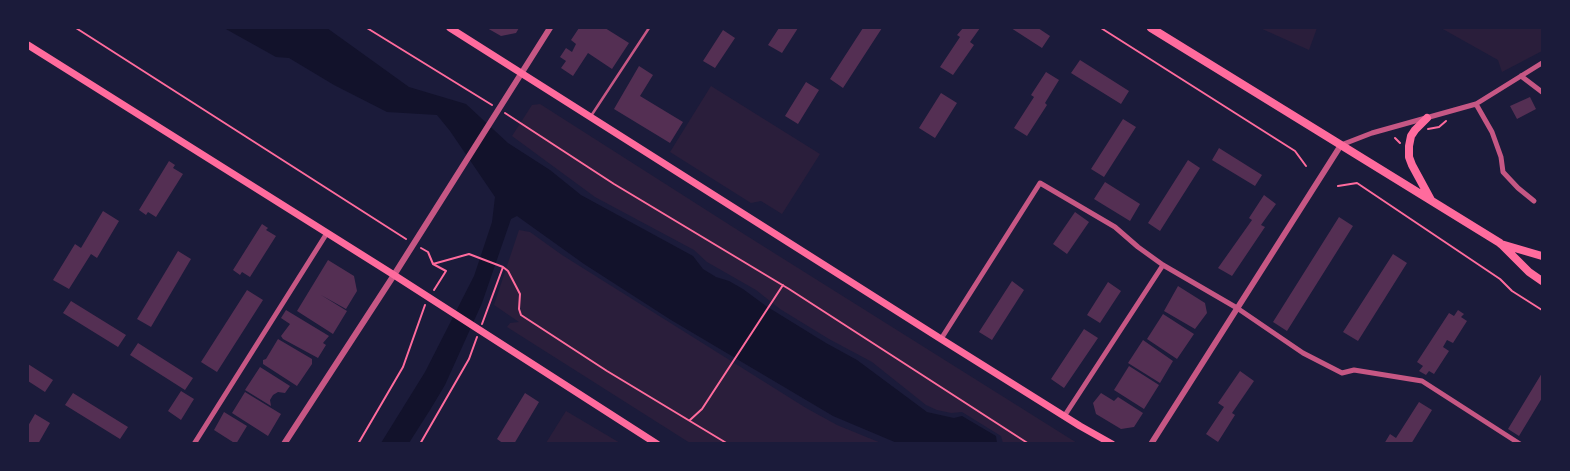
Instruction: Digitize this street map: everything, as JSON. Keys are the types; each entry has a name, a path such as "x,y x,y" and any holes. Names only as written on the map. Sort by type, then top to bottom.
{"main road":[{"path":"453,28 941,339 1112,444"},
{"path":"1151,28 1500,244 1529,272 1542,281"},
{"path":"28,45 394,275 657,444"},
{"path":"1427,118 1414,130 1409,146 1412,165 1432,201"},
{"path":"1500,244 1542,256"}],"street":[{"path":"284,444 394,275 550,28"},
{"path":"1158,28 1163,35"},
{"path":"1151,444 1341,145 1372,132 1476,104 1542,63"},
{"path":"1521,76 1542,92"},
{"path":"1476,104 1492,132 1501,157 1503,172 1534,201"},
{"path":"941,339 1040,183 1115,227 1163,265 1237,308 1302,353 1342,373 1354,370 1422,381 1520,444"},
{"path":"194,444 327,233"},
{"path":"1064,416 1163,265"}],"lane":[{"path":"590,117 649,28"}],"path":[{"path":"76,28 411,242"},
{"path":"367,28 498,108"},
{"path":"1101,28 1295,151 1306,166"},
{"path":"505,113 614,184 783,285 1029,444"},
{"path":"1338,186 1357,183 1500,279 1512,291 1542,310"},
{"path":"420,247 428,252 433,264 446,271 432,294"},
{"path":"433,264 469,254 502,266 508,271 520,294 519,309 521,315 593,362 728,444"},
{"path":"420,444 469,359 502,266"},
{"path":"690,420 702,409 783,285"},
{"path":"358,444 403,367 422,310 427,302"}],"shaded area":[{"path":"224,28 327,28 409,87 466,104 508,143 550,170 581,195 693,256 703,269 743,289 766,306 857,360 927,412 954,418 962,416 996,436 997,443 897,443 833,416 671,320 584,264 517,216 511,219 482,303 445,385 409,443 381,443 425,372 474,276 492,222 495,197 437,115 387,112 334,85 289,58 276,57"},
{"path":"1260,28 1317,28 1309,50"},
{"path":"1441,28 1542,28 1542,51 1502,72 1498,60"},
{"path":"711,86 820,154 782,214 761,201 751,203 670,152"},
{"path":"540,104 1077,443 1003,443 1001,436 962,412 951,413 926,405 872,362 829,339 780,309 756,290 707,262 694,250 595,197 512,136 532,105"},
{"path":"519,230 530,232 562,255 806,408 837,425 881,443 690,443 507,327 510,323 519,322 494,305"},
{"path":"566,411 620,443 546,443"}],"building":[{"path":"487,28 519,28 516,33 501,36"},
{"path":"579,28 605,28 629,43 612,69 588,53 573,76 561,68 566,61 560,57 566,48 572,52 576,44 571,40"},
{"path":"779,28 798,28 782,53 768,45"},
{"path":"863,28 882,28 843,88 830,79"},
{"path":"963,28 980,28 970,42 974,45 953,75 940,67 960,37 957,35"},
{"path":"1011,28 1038,28 1050,36 1042,48"},
{"path":"723,30 735,38 715,68 703,61"},
{"path":"1080,60 1129,91 1121,104 1071,73"},
{"path":"639,66 653,75 640,96 683,122 670,143 614,109"},
{"path":"1046,72 1059,80 1045,103 1047,105 1027,136 1014,128 1034,97 1031,95"},
{"path":"806,82 819,90 798,124 785,116"},
{"path":"941,93 957,103 935,138 919,128"},
{"path":"1530,97 1536,109 1517,119 1510,106"},
{"path":"1123,119 1136,127 1104,177 1091,169"},
{"path":"1219,148 1262,175 1255,186 1212,160"},
{"path":"1188,160 1200,168 1160,231 1148,223"},
{"path":"169,161 175,165 173,168 183,174 156,217 148,212 146,215 139,210"},
{"path":"1105,182 1140,204 1130,221 1094,199"},
{"path":"1264,195 1276,204 1261,225 1265,227 1232,276 1218,268 1252,220 1249,218"},
{"path":"103,211 119,221 97,258 91,254 69,289 53,280 75,244 81,248"},
{"path":"1075,212 1089,222 1067,254 1053,244"},
{"path":"1339,217 1353,226 1287,331 1273,322"},
{"path":"262,224 268,228 266,230 276,236 250,277 242,272 240,275 233,270"},
{"path":"178,251 191,259 151,327 137,319"},
{"path":"1393,254 1407,263 1358,341 1343,332"},
{"path":"328,260 354,276 357,291 346,309 321,295 347,311 333,334 297,311"},
{"path":"1012,281 1024,290 992,340 979,332"},
{"path":"1108,282 1121,291 1100,323 1087,315"},
{"path":"1178,286 1205,303 1207,313 1195,329 1164,311"},
{"path":"247,290 263,300 217,372 201,362"},
{"path":"71,301 126,335 118,347 63,313"},
{"path":"286,310 329,336 323,343 326,345 318,358 283,339 281,336 290,324 281,318"},
{"path":"1458,310 1464,314 1461,317 1467,321 1453,343 1447,340 1443,347 1449,351 1434,374 1429,371 1426,375 1419,371 1423,366 1417,362 1449,313 1454,316"},
{"path":"1163,314 1194,334 1177,359 1147,339"},
{"path":"1084,329 1098,338 1064,388 1051,379"},
{"path":"278,339 312,359 312,364 297,386 263,364 263,360 266,359"},
{"path":"1143,340 1173,361 1160,383 1128,363"},
{"path":"138,343 193,378 185,390 130,355"},
{"path":"28,364 53,380 45,392 28,381"},
{"path":"1129,366 1159,385 1144,409 1114,390"},
{"path":"260,367 290,386 285,393 278,392 273,395 270,400 271,406 245,390"},
{"path":"1240,371 1254,381 1232,413 1235,415 1218,442 1206,434 1224,407 1218,403"},
{"path":"1542,373 1542,398 1519,436 1508,429"},
{"path":"181,391 194,399 181,420 168,411"},
{"path":"245,392 281,414 268,436 232,413"},
{"path":"73,393 128,427 120,439 65,405"},
{"path":"525,393 539,402 514,444 504,444 497,439"},
{"path":"1101,393 1114,401 1118,397 1143,413 1134,427 1121,429 1096,414 1093,403"},
{"path":"1419,402 1432,410 1411,444 1384,444 1390,434 1396,438"},
{"path":"224,412 247,426 236,444 214,430"},
{"path":"35,414 50,423 38,444 28,444 28,426"}]}
